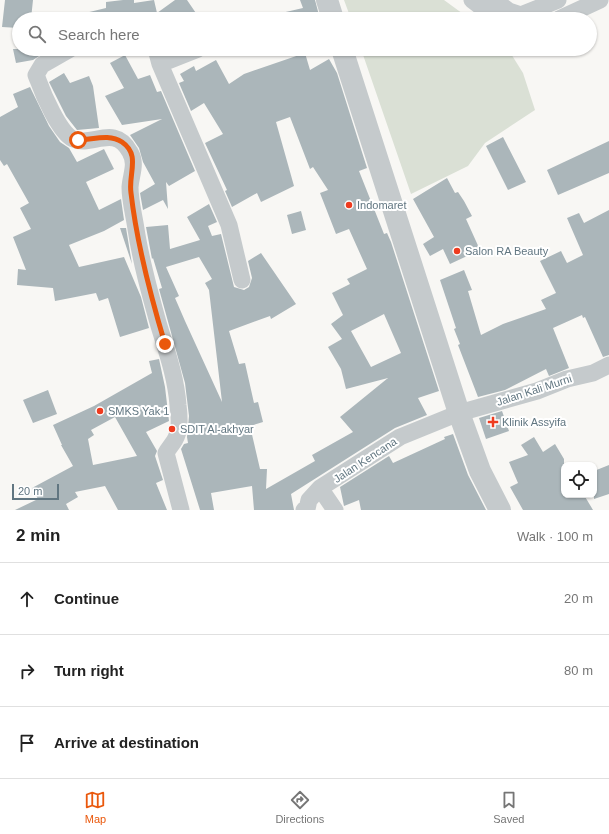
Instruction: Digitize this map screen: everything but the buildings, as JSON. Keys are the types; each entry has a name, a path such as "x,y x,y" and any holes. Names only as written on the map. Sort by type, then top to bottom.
{"street":[{"path":"327,0 331,12"},
{"path":"472,0 488,12"},
{"path":"494,0 512,12"},
{"path":"528,12 558,0"},
{"path":"573,12 596,1"},
{"path":"58,56 42,66 36,75 54,114 66,132 72,139 95,140 103,137 112,138 122,142 130,151 134,160 130,188 137,237 144,271 176,387 178,434 166,453 181,510"},
{"path":"344,56 459,413 480,471 500,510"},
{"path":"158,57 229,225 242,280"},
{"name":"Jalan Kali Murni","path":"459,413 538,391 567,379 593,373 609,365"},
{"name":"Jalan Kencana","path":"304,510 307,509 309,500 314,493 320,488 388,443 459,413"},
{"path":"320,488 335,510"}],"shaded area":[{"path":"344,0 444,0 460,12 348,12"},
{"path":"363,56 512,56 523,73 535,110 485,143 468,166 411,194"}],"place":[{"name":"Indomaret","path":"349,205"},
{"name":"Salon RA Beauty","path":"457,251"},
{"name":"SMKS Yak 1","path":"100,411"},
{"name":"Klinik Assyifa","path":"493,422"},
{"name":"SDIT Al-akhyar","path":"172,429"}],"route":[{"path":"78,140 95,140 103,137 112,138 122,142 130,151 134,160 130,188 137,237 149,292 165,344"}]}
